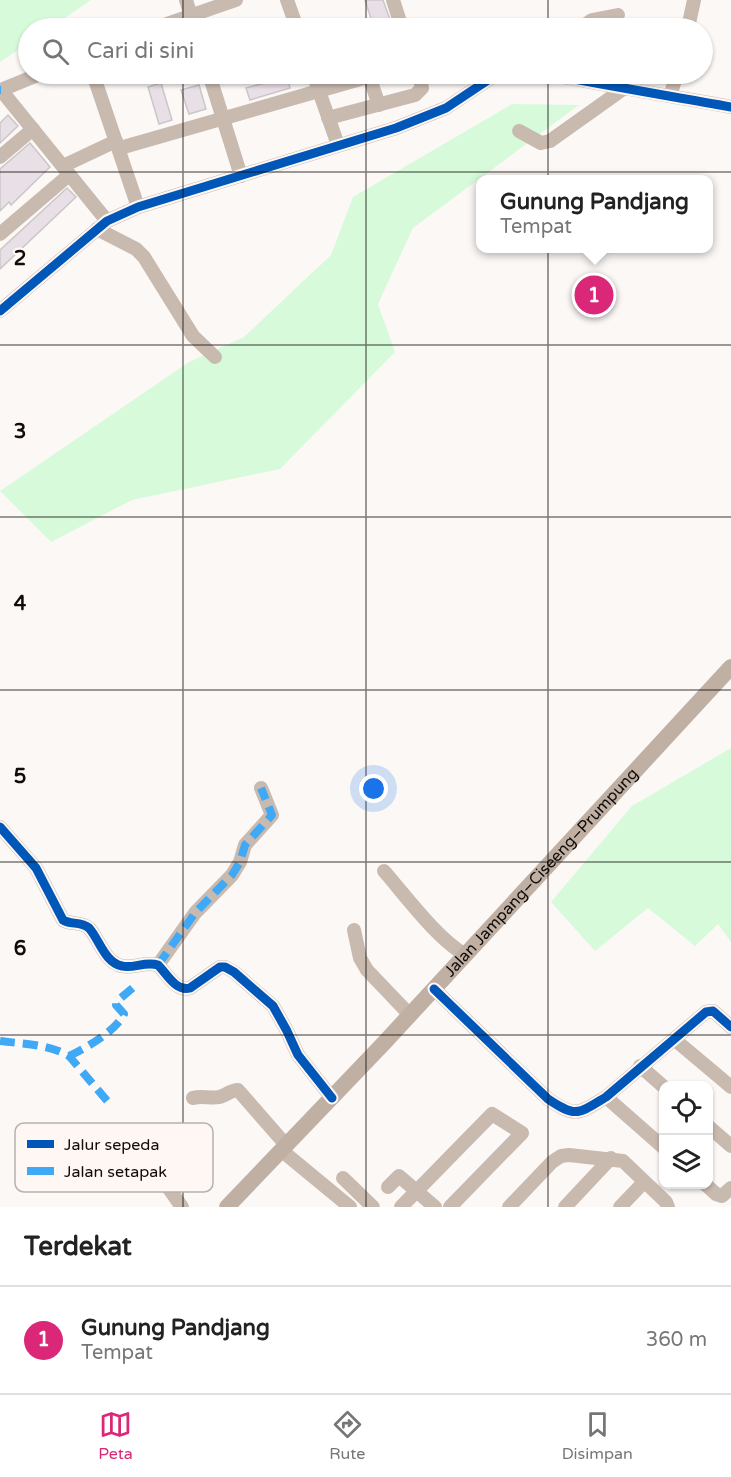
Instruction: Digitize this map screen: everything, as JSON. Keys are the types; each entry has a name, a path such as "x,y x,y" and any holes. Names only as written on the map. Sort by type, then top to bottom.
{"main road":[{"name":"Jalan Jampang–Ciseeng–Prumpung","path":"227,1207 466,955 731,667"}],"street":[{"path":"186,0 192,18"},
{"path":"201,18 236,0"},
{"path":"287,0 293,18"},
{"path":"393,0 399,18"},
{"path":"690,18 694,0"},
{"path":"602,18 618,15"},
{"path":"18,83 1,90 66,171 102,225 136,249 144,258 193,336 215,357"},
{"path":"97,84 138,207"},
{"path":"212,84 241,176"},
{"path":"317,84 338,146"},
{"path":"0,234 66,171 118,145 341,84"},
{"path":"376,84 379,105"},
{"path":"328,118 420,92 423,88 422,84"},
{"path":"0,311 102,225 138,207 396,128 446,108 482,84"},
{"path":"598,84 731,107"},
{"path":"670,96 673,84"},
{"path":"519,131 541,143 550,141 623,89"},
{"path":"0,157 33,129"},
{"path":"158,965 195,913 232,875 240,862 245,845 272,815 261,788"},
{"path":"0,827 36,868 63,920 89,928 108,957 118,966 144,963 158,965 179,988 185,990 220,967 234,972 273,1006 288,1031 297,1055 332,1098"},
{"path":"384,872 438,932 458,951 466,955"},
{"path":"354,930 360,958 367,969 410,1015"},
{"path":"434,989 548,1099 568,1112 578,1112 606,1097 708,1011 713,1011 731,1027"},
{"path":"674,1039 731,1087"},
{"path":"640,1066 659,1083"},
{"path":"193,1098 201,1095 217,1098 238,1090 284,1147 350,1207"},
{"path":"606,1097 659,1144"},
{"path":"400,1207 492,1114 522,1133 450,1207"},
{"path":"713,1130 731,1146"},
{"path":"509,1207 552,1162 561,1156 569,1155 623,1161 666,1202 668,1207"},
{"path":"565,1207 612,1158"},
{"path":"388,1187 399,1176 435,1207"},
{"path":"343,1178 373,1207"},
{"path":"620,1207 644,1182"},
{"path":"710,1189 722,1196 731,1188"},
{"path":"171,1192 182,1207"}],"green space":[{"path":"0,0 91,0 65,18 18,18 18,50 0,62"},
{"path":"512,104 579,105 485,175 476,175 476,181 413,228 378,304 395,352 280,469 132,500 51,542 0,491 189,362 244,337 331,255 353,197"},
{"path":"731,748 731,942 718,924 695,946 648,908 595,951 551,902 632,806"}],"building":[{"path":"365,0 383,0 389,18 371,18"},
{"path":"161,84 172,120 159,124 148,87"},
{"path":"261,84 289,84 290,88 250,100 246,88"},
{"path":"199,85 206,109 189,114 181,90"},
{"path":"8,115 18,126 0,143 0,123"},
{"path":"30,143 50,167 11,205 9,202 0,211 0,169"},
{"path":"67,188 76,197 0,269 0,250"}],"marked path":[{"path":"158,965 195,913 232,875 240,862 245,845 272,815 261,788"},
{"path":"69,1056 92,1044 114,1027 124,1014 116,1002 135,986"},
{"path":"0,1041 44,1047 69,1056 109,1103"}],"cycle path":[{"path":"0,311 107,221 138,207 396,128 446,108 482,84"},
{"path":"603,84 731,107"},
{"path":"0,827 36,868 63,920 83,924 89,928 107,956 116,964 126,967 158,965 176,985 185,989 190,988 220,967 234,972 273,1006 298,1055 332,1098"},
{"path":"434,989 548,1099 571,1111 583,1110 606,1097 706,1012 713,1011 731,1027"}],"place":[{"name":"Gunung Pandjang","path":"594,295"}]}
